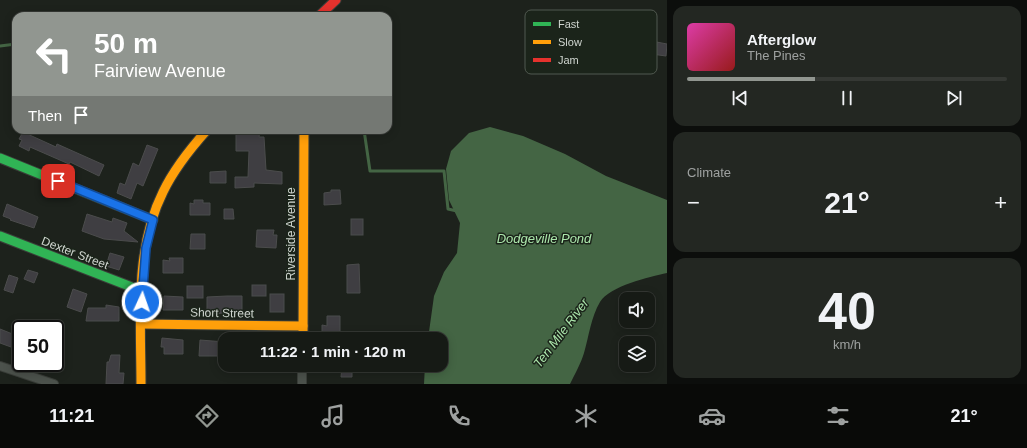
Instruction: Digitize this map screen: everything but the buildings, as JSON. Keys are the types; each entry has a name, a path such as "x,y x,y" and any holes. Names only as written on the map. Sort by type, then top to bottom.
{"street":[{"path":"323,12 336,0"},
{"path":"141,384 142,291 146,248 153,220 158,204 167,185 185,156 204,134"},
{"name":"Riverside Avenue","path":"303,332 304,134"},
{"path":"0,158 153,220"},
{"name":"Dexter Street","path":"0,236 142,291"},
{"name":"Short Street","path":"141,324 303,326"},
{"path":"0,366 54,384"},
{"path":"302,372 302,384"}],"water":[{"name":"Dodgeville Pond","path":"490,127 523,136 565,154 606,176 667,200 667,273 630,283 612,291 605,296 600,302 592,320 583,357 570,384 424,384 425,372 448,372 448,332 429,332 434,296 444,272 457,253 460,223 449,200 446,169 451,151 469,133"}],"waterway":[{"path":"0,46 12,44"},
{"path":"365,134 370,171 444,171 448,209 457,211"}],"traffic: fast":[{"path":"0,158 153,220"},
{"path":"0,236 142,291"}],"traffic: slow":[{"path":"141,384 141,286 147,238 154,214 167,184 194,144 203,134"},
{"path":"303,332 304,134"},
{"path":"141,324 303,326"}],"traffic: jam":[{"path":"323,12 336,0"}],"route":[{"path":"58,181 153,220 146,248 142,302"}],"water label":[{"name":"Ten Mile River","path":"561,333"}]}
